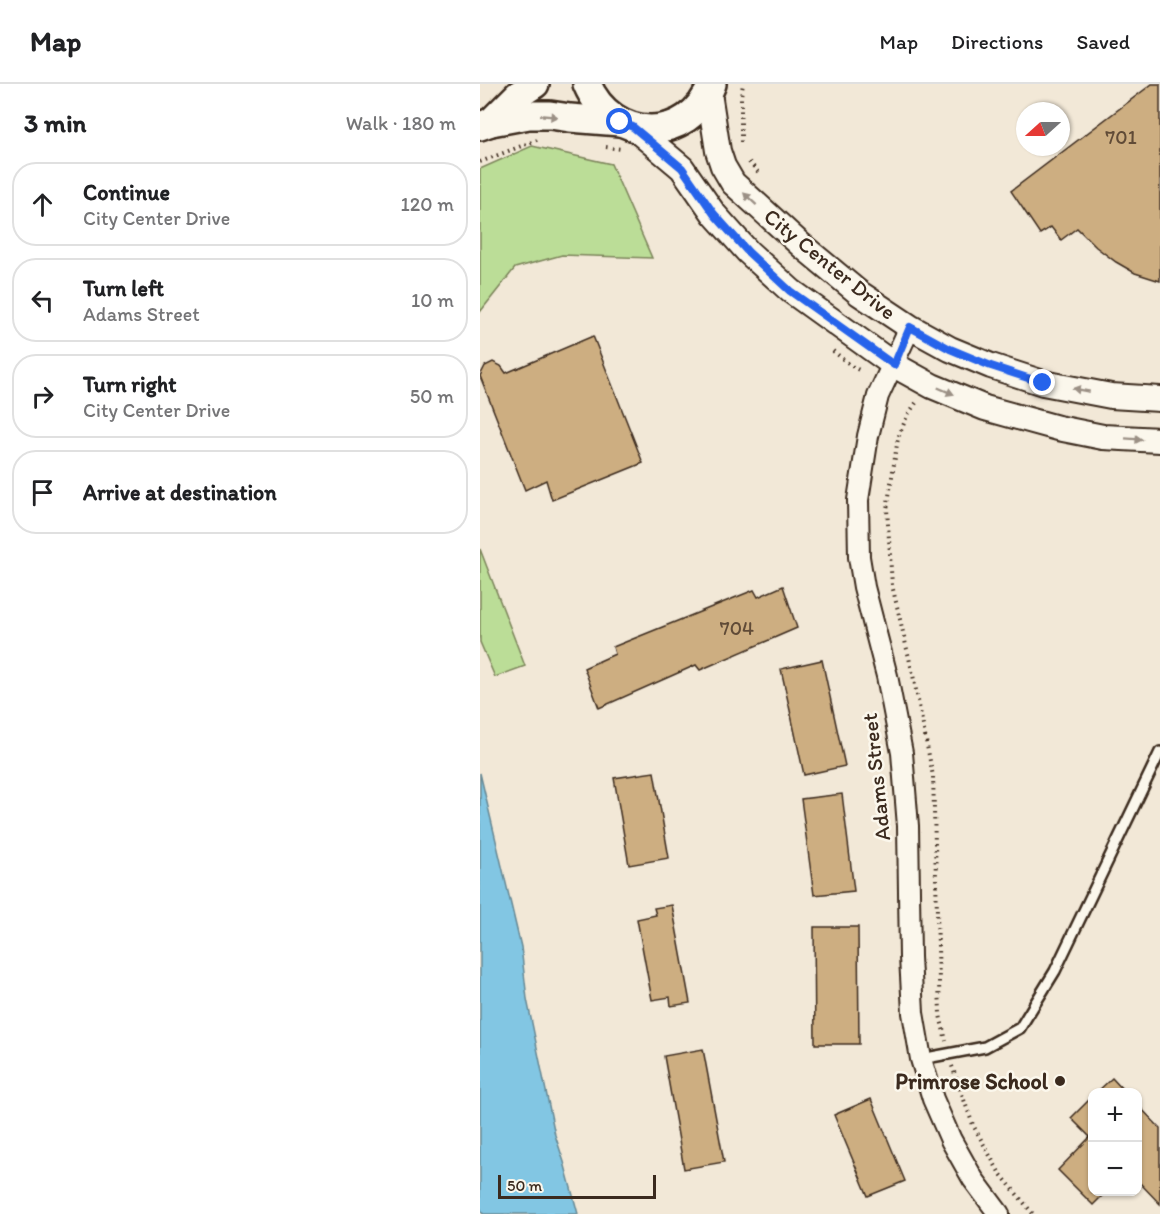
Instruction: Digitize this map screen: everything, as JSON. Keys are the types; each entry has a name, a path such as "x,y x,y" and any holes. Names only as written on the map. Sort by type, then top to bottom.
{"main road":[{"path":"485,124 518,95 535,84"},
{"path":"587,84 592,96 600,106 628,133"},
{"path":"485,124 529,115 550,115 628,133 658,129 683,121 693,113 711,89"}],"street":[{"name":"City Center Drive","path":"711,89 718,151 723,166 734,183 801,245 859,293 910,327 950,349 991,366 1043,383 1111,396 1160,399"},
{"name":"City Center Drive","path":"628,133 682,168 714,214 748,252 790,291 894,365 932,386 985,408 1103,437 1160,441"},
{"name":"Adams Street","path":"910,327 878,396 868,436 858,500 859,557 864,587 887,676 902,753 908,826 913,1013 921,1059 933,1099 951,1140 973,1179 999,1214"}],"lane":[{"path":"921,1059 985,1047 1020,1028 1055,971 1160,752"}],"path":[{"path":"741,147 743,84"},
{"path":"600,146 628,133"},
{"path":"480,162 546,137"},
{"path":"745,158 760,175"},
{"path":"918,400 907,416 898,438 887,509 892,585 933,776 940,1015 954,1073 973,1125 999,1172 1033,1214"}],"green space":[{"path":"532,146 611,164 652,258 562,255 515,268 480,312 480,169"},
{"path":"480,549 525,666 495,677 480,642"}],"water":[{"path":"480,773 521,947 527,999 555,1135 578,1214 483,1214 480,1207"}],"building":[{"path":"1152,84 1160,84 1160,281 1135,273 1116,262 1096,247 1077,228 1061,240 1051,227 1040,234 1011,191 1057,156 1070,156 1070,146"},
{"path":"593,336 643,463 552,500 546,480 525,490 480,376 485,366 493,362 501,366 506,373"},
{"path":"783,586 797,628 700,670 696,665 599,708 584,668 615,654 613,647 754,590 758,597"},
{"path":"822,660 845,766 804,775 781,669"},
{"path":"654,772 669,858 629,865 614,778"},
{"path":"842,794 854,891 814,895 801,799"},
{"path":"672,905 690,1003 671,1006 670,997 652,1000 637,919 656,915 654,908"},
{"path":"814,927 858,927 859,1044 815,1044"},
{"path":"703,1049 724,1162 684,1169 664,1056"},
{"path":"1112,1078 1121,1088 1101,1088"},
{"path":"871,1099 905,1181 868,1196 834,1115"},
{"path":"1088,1101 1088,1135 1071,1118"},
{"path":"1142,1109 1160,1128 1160,1204 1142,1185"},
{"path":"1088,1139 1088,1196 1102,1196 1093,1205 1058,1170"}],"place":[{"name":"Primrose School","path":"1060,1081"}],"route":[{"path":"620,122 633,127 682,168 714,214 748,252 790,291 894,365 910,327 950,349 991,366 1043,383"}]}
